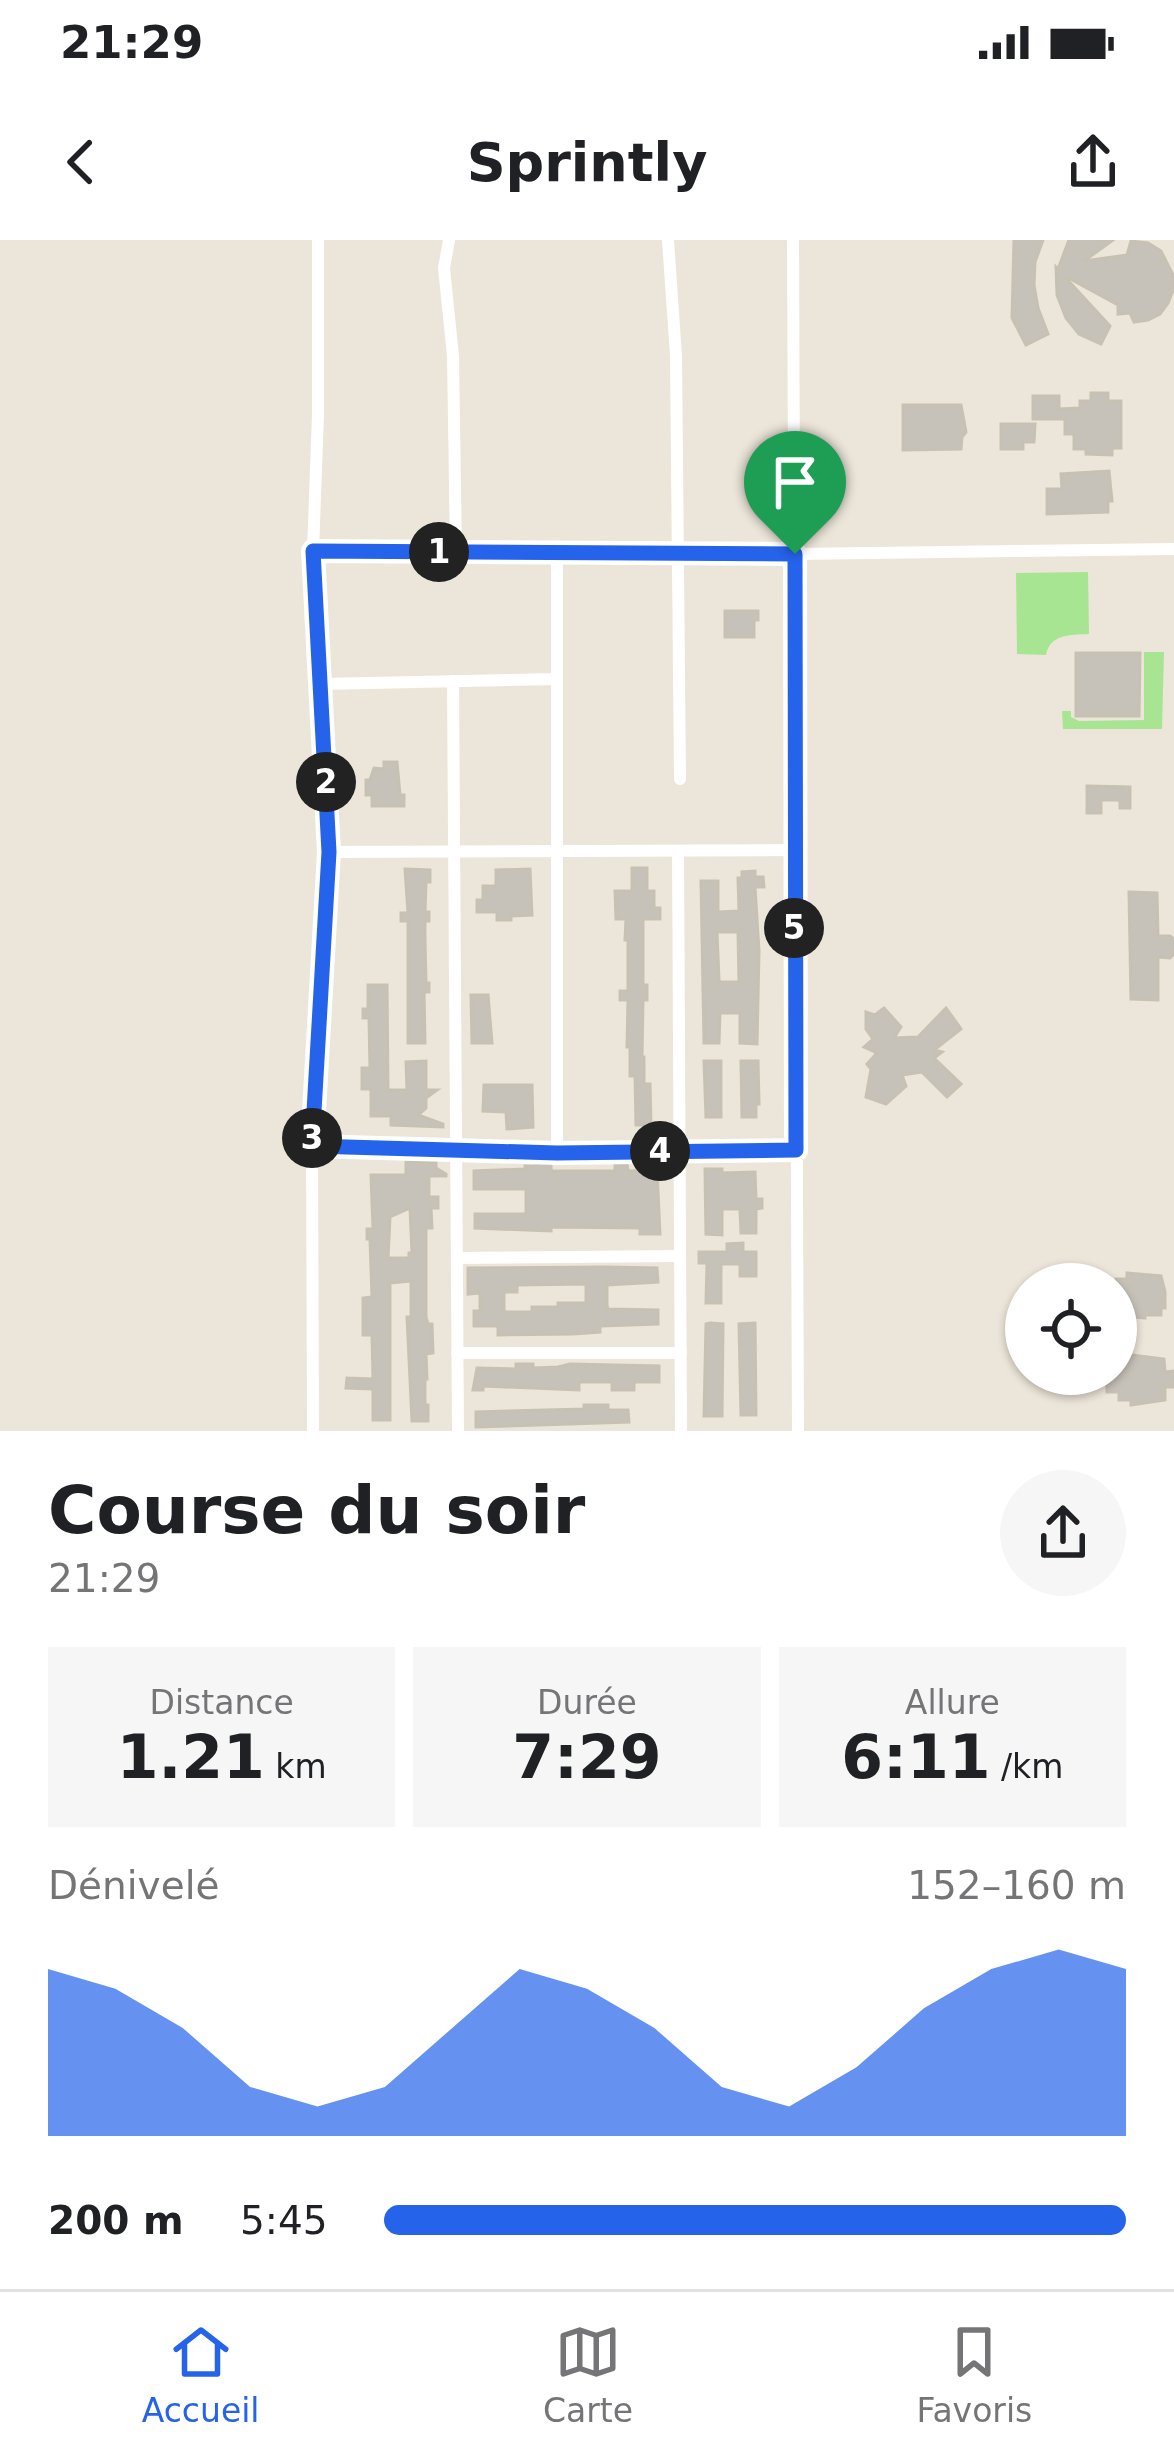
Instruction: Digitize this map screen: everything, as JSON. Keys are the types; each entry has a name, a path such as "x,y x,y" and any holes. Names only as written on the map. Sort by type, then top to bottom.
{"street":[{"path":"314,1431 312,1146 329,852 313,551 318,240"},
{"path":"449,240 444,268 454,356 456,552"},
{"path":"668,240 676,356 680,778"},
{"path":"793,240 798,1431"},
{"path":"313,551 795,554 1174,549"},
{"path":"557,552 557,1153"},
{"path":"322,684 556,679"},
{"path":"453,681 458,1431"},
{"path":"329,852 794,850"},
{"path":"678,851 681,1431"},
{"path":"312,1146 557,1153 796,1150"},
{"path":"457,1258 680,1256"},
{"path":"458,1353 681,1353"}],"green space":[{"path":"1088,572 1089,634 1056,639 1046,655 1017,654 1016,573"},
{"path":"1144,652 1164,652 1162,729 1063,729 1062,711 1071,711 1071,717 1079,721 1144,720"}],"building":[{"path":"1014,240 1043,240 1034,285 1048,334 1026,345 1012,318"},
{"path":"1069,240 1113,240 1084,261 1127,255 1131,241 1161,251 1173,275 1168,303 1160,314 1134,322 1130,313 1118,314 1118,305 1063,275 1110,326 1101,344 1079,334 1057,295 1056,267"},
{"path":"1091,393 1108,393 1108,401 1121,401 1121,448 1112,448 1112,455 1074,449 1074,434 1065,434 1065,419 1033,419 1033,396 1059,396 1059,409 1080,408 1080,401 1091,401"},
{"path":"903,405 961,405 966,432 961,449 903,450"},
{"path":"1001,424 1035,424 1034,442 1023,442 1023,449 1001,449"},
{"path":"1109,471 1112,501 1108,501 1108,512 1047,514 1047,489 1062,489 1061,474"},
{"path":"725,611 758,611 754,637 725,637"},
{"path":"1076,653 1140,653 1139,716 1076,716"},
{"path":"384,762 397,762 404,806 372,806 372,795 366,795 366,780 374,768 384,769"},
{"path":"1087,786 1130,787 1130,808 1120,808 1120,800 1101,800 1101,813 1087,813"},
{"path":"632,868 647,868 647,891 654,891 654,908 660,908 660,919 643,919 647,1000 643,1000 642,1057 644,1084 650,1084 651,1125 636,1125 635,1076 630,1076 627,1047 628,1000 620,1000 620,991 628,991 628,940 626,919 616,919 615,891 632,891"},
{"path":"405,869 430,870 425,912 429,912 425,940 429,992 424,992 425,1043 408,1043 408,921 401,921 401,913 408,913"},
{"path":"530,869 532,915 497,920 497,912 477,912 483,886 496,886 496,870"},
{"path":"755,871 755,877 763,877 764,887 755,887 757,1044 740,1043 740,1013 720,1013 719,1043 704,1043 701,881 718,881 718,912 739,911 742,872","holes":["717,932 738,932 739,982 720,982"]},
{"path":"1129,892 1157,893 1158,936 1174,939 1174,954 1158,957 1158,1000 1131,999"},
{"path":"368,985 387,985 388,1090 407,1090 406,1062 426,1061 426,1090 437,1090 426,1098 426,1108 418,1115 443,1127 391,1125 391,1116 371,1116 371,1089 362,1089 362,1068 370,1068 369,1018 363,1018"},
{"path":"471,995 488,995 492,1043 472,1043"},
{"path":"884,1008 901,1027 894,1038 918,1037 946,1008 961,1029 934,1050 942,1052 934,1058 961,1084 947,1097 922,1072 902,1075 906,1086 886,1104 866,1097 871,1069 867,1064 877,1053 864,1047 873,1039 866,1029 866,1012 875,1015"},
{"path":"704,1061 721,1061 721,1117 706,1117"},
{"path":"741,1061 758,1061 756,1117 742,1117"},
{"path":"484,1085 532,1085 533,1127 507,1129 506,1112 483,1111"},
{"path":"406,1162 436,1162 436,1168 446,1174 429,1176 429,1197 438,1197 438,1208 431,1208 432,1228 426,1228 426,1317 432,1324 433,1353 426,1354 428,1421 412,1421 407,1317 411,1317 411,1281 390,1283 390,1420 373,1420 373,1389 346,1388 347,1378 373,1379 372,1335 363,1335 363,1298 372,1297 367,1239 367,1229 373,1229 371,1175 406,1175","holes":["410,1208 409,1258 388,1258 390,1217"]},
{"path":"551,1163 551,1171 615,1171 615,1164 627,1164 628,1171 657,1170 660,1234 640,1234 640,1228 475,1228 475,1214 526,1214 526,1189 474,1189 474,1171 525,1169"},
{"path":"705,1169 755,1172 756,1199 762,1199 762,1208 756,1209 756,1233 741,1233 740,1209 722,1209 722,1235 706,1234"},
{"path":"743,1243 743,1252 756,1252 756,1276 740,1276 740,1264 721,1264 721,1303 706,1303 707,1263 699,1263 699,1252 727,1252 727,1244"},
{"path":"468,1268 657,1268 658,1282 607,1285 607,1305 608,1309 658,1310 658,1324 600,1326 600,1332 573,1334 498,1335 498,1326 474,1326 480,1293 468,1294","holes":["586,1284 586,1303 504,1312 504,1292 517,1292 517,1285"]},
{"path":"1137,1274 1161,1276 1165,1308 1161,1315 1137,1317"},
{"path":"755,1323 756,1415 741,1415 739,1324"},
{"path":"706,1324 723,1324 722,1416 704,1416"},
{"path":"1137,1356 1164,1359 1165,1372 1174,1371 1174,1387 1165,1387 1165,1400 1131,1405 1131,1400 1119,1400 1119,1395 1137,1395"},
{"path":"516,1364 533,1364 533,1368 659,1366 659,1382 634,1382 634,1390 612,1390 612,1382 579,1382 579,1390 483,1386 483,1390 473,1390 477,1368 516,1369"},
{"path":"584,1405 628,1410 629,1422 476,1427 476,1412 584,1409"}],"route":[{"path":"313,551 795,554 796,1150 557,1153 312,1146 329,852 313,551"}]}
